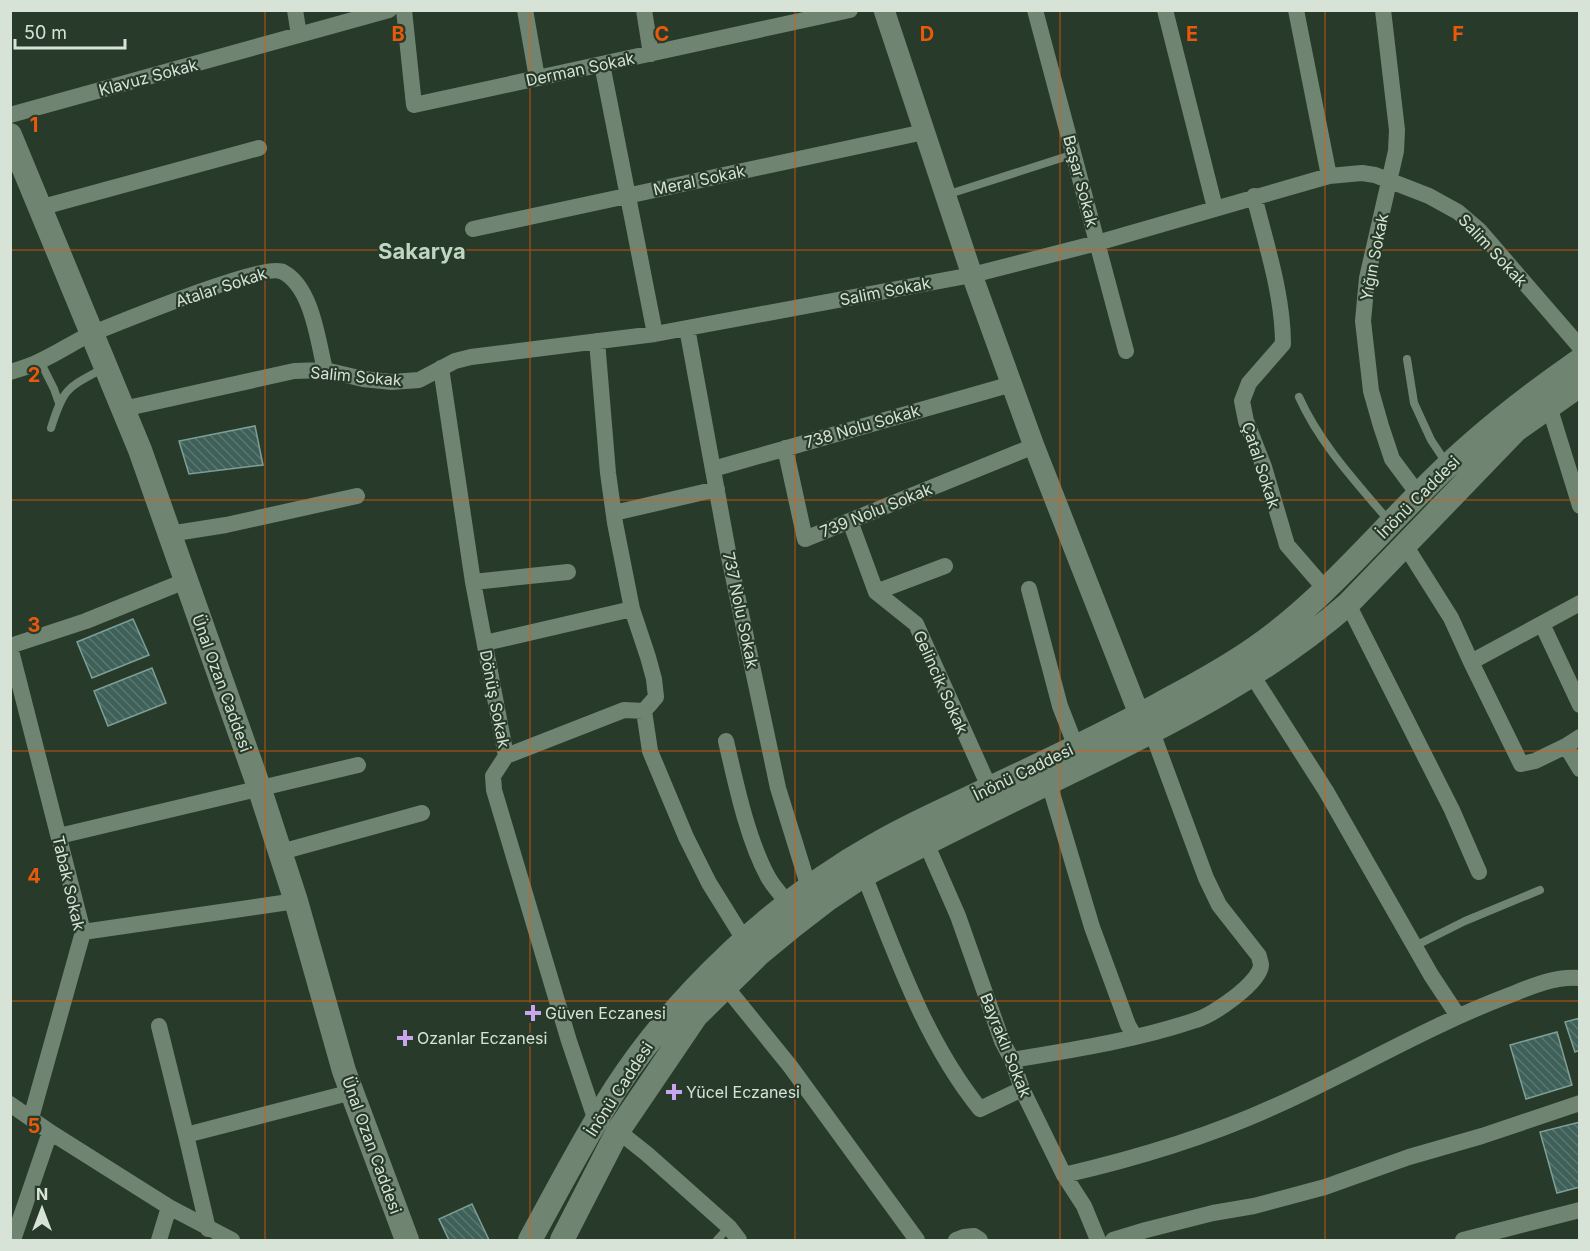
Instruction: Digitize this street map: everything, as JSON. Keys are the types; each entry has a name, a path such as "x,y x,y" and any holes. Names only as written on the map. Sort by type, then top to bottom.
{"main road":[{"name":"Ünal Ozan Caddesi","path":"11,139 140,450 259,787 296,901 344,1071 407,1240"},
{"name":"İnönü Caddesi","path":"562,1240 618,1131 696,1016 759,954 828,899 864,875 1049,783 1146,723 1202,681 1254,649 1326,590 1448,465 1497,420 1580,360"},
{"name":"İnönü Caddesi","path":"530,1240 596,1121 654,1035 692,992 788,903 879,842 1076,747 1146,723 1252,675 1312,634 1348,604 1516,430 1580,386"}],"street":[{"path":"295,10 299,35"},
{"name":"Klavuz Sokak","path":"10,115 389,10"},
{"name":"Derman Sokak","path":"404,10 414,105 850,10"},
{"path":"525,10 537,78"},
{"path":"644,10 651,54"},
{"path":"884,10 972,275 1034,446 1206,878 1219,905 1258,956 1261,966 1257,976 1243,992 1199,1020 1135,1037 1012,1060"},
{"name":"Başar Sokak","path":"1035,10 1126,351"},
{"path":"1165,10 1215,208"},
{"path":"1296,10 1329,176"},
{"name":"Yığın Sokak","path":"1383,10 1397,130 1396,151 1367,278 1363,321 1371,391 1381,426 1392,459 1418,495"},
{"path":"602,64 655,334"},
{"name":"Meral Sokak","path":"473,229 924,132"},
{"path":"39,208 259,148"},
{"name":"Salim Sokak","path":"123,409 294,371 325,370 363,379 392,382 418,380 455,361 471,357 655,334 972,275 1097,243 1329,176 1362,173 1430,196 1458,212 1479,230 1580,347"},
{"name":"Çatal Sokak","path":"1254,196 1270,261 1282,328 1282,344 1249,383 1242,401 1246,421 1264,467 1287,545 1326,590"},
{"name":"Atalar Sokak","path":"91,334 218,286 266,271 280,270 299,288 314,318 325,370"},
{"name":"737 Nolu Sokak","path":"687,328 713,469 778,788 809,888"},
{"path":"10,372 40,361 91,334"},
{"path":"597,341 608,473 614,513 632,609 654,679 656,697 644,711 650,751 686,837 709,884 745,941"},
{"name":"Dönüş Sokak","path":"441,368 473,582 506,756 493,776 494,789 569,1041 596,1121"},
{"name":"738 Nolu Sokak","path":"713,469 1012,384"},
{"path":"1549,406 1580,506"},
{"name":"739 Nolu Sokak","path":"785,448 805,540 1034,446"},
{"path":"614,513 717,489"},
{"path":"169,534 226,525 357,496"},
{"path":"850,521 876,592 945,566"},
{"path":"1405,545 1451,618 1521,764 1535,761 1573,742 1580,769"},
{"path":"473,582 568,572"},
{"path":"10,646 86,621 185,581"},
{"path":"1029,589 1060,706 1076,747"},
{"name":"Gelincik Sokak","path":"876,592 916,624 990,789"},
{"path":"1472,662 1580,603"},
{"path":"1348,604 1452,810 1479,872"},
{"path":"485,643 632,609"},
{"path":"1542,624 1580,705"},
{"name":"Tabak Sokak","path":"10,646 83,932 31,1118"},
{"path":"1252,675 1326,791 1458,1016"},
{"path":"506,756 624,710 644,711"},
{"path":"726,741 736,785 757,852 769,878 788,903"},
{"path":"59,836 358,765"},
{"path":"1049,783 1092,927 1128,1025 1135,1037"},
{"path":"280,852 422,813"},
{"name":"Bayraklı Sokak","path":"926,843 958,916 1002,1041 1012,1060 1022,1089 1064,1175 1084,1206 1098,1240"},
{"path":"864,875 912,993 943,1058 963,1088 980,1108 1022,1089"},
{"path":"83,932 296,901"},
{"path":"1064,1175 1190,1140 1278,1105 1458,1016 1546,981 1569,977 1580,978"},
{"path":"726,987 790,1066 916,1240"},
{"path":"159,1026 208,1229"},
{"path":"186,1135 352,1092"},
{"path":"1113,1240 1213,1213 1254,1206 1325,1187 1409,1157 1482,1136 1580,1103"},
{"path":"10,1104 169,1207 232,1240"},
{"path":"618,1131 647,1154 734,1234"},
{"path":"13,1240 50,1132"},
{"path":"159,1240 169,1207"},
{"path":"1463,1240 1580,1210"},
{"path":"956,1240 974,1236 981,1240"}],"lane":[{"path":"946,195 1074,154"},
{"path":"1407,359 1414,403 1431,440 1448,465"},
{"path":"40,361 59,403"},
{"path":"51,428 59,403 72,386 105,368"},
{"path":"1299,397 1306,413 1337,460 1392,523"},
{"path":"1415,946 1465,921 1540,890"},
{"path":"717,1240 734,1234"}],"building":[{"path":"255,426 263,465 189,474 179,441"},
{"path":"133,619 149,655 92,678 77,642"},
{"path":"152,668 166,703 108,726 94,691"},
{"path":"1580,1018 1580,1050 1575,1052 1565,1022"},
{"path":"1557,1032 1572,1085 1526,1099 1510,1045"},
{"path":"1580,1122 1580,1187 1557,1193 1540,1132"},
{"path":"472,1204 489,1240 449,1240 439,1219"}],"place":[{"name":"Güven Eczanesi","path":"533,1013"},
{"name":"Ozanlar Eczanesi","path":"405,1038"},
{"name":"Yücel Eczanesi","path":"674,1092"}],"district":[{"name":"Sakarya","path":"422,251"}]}
